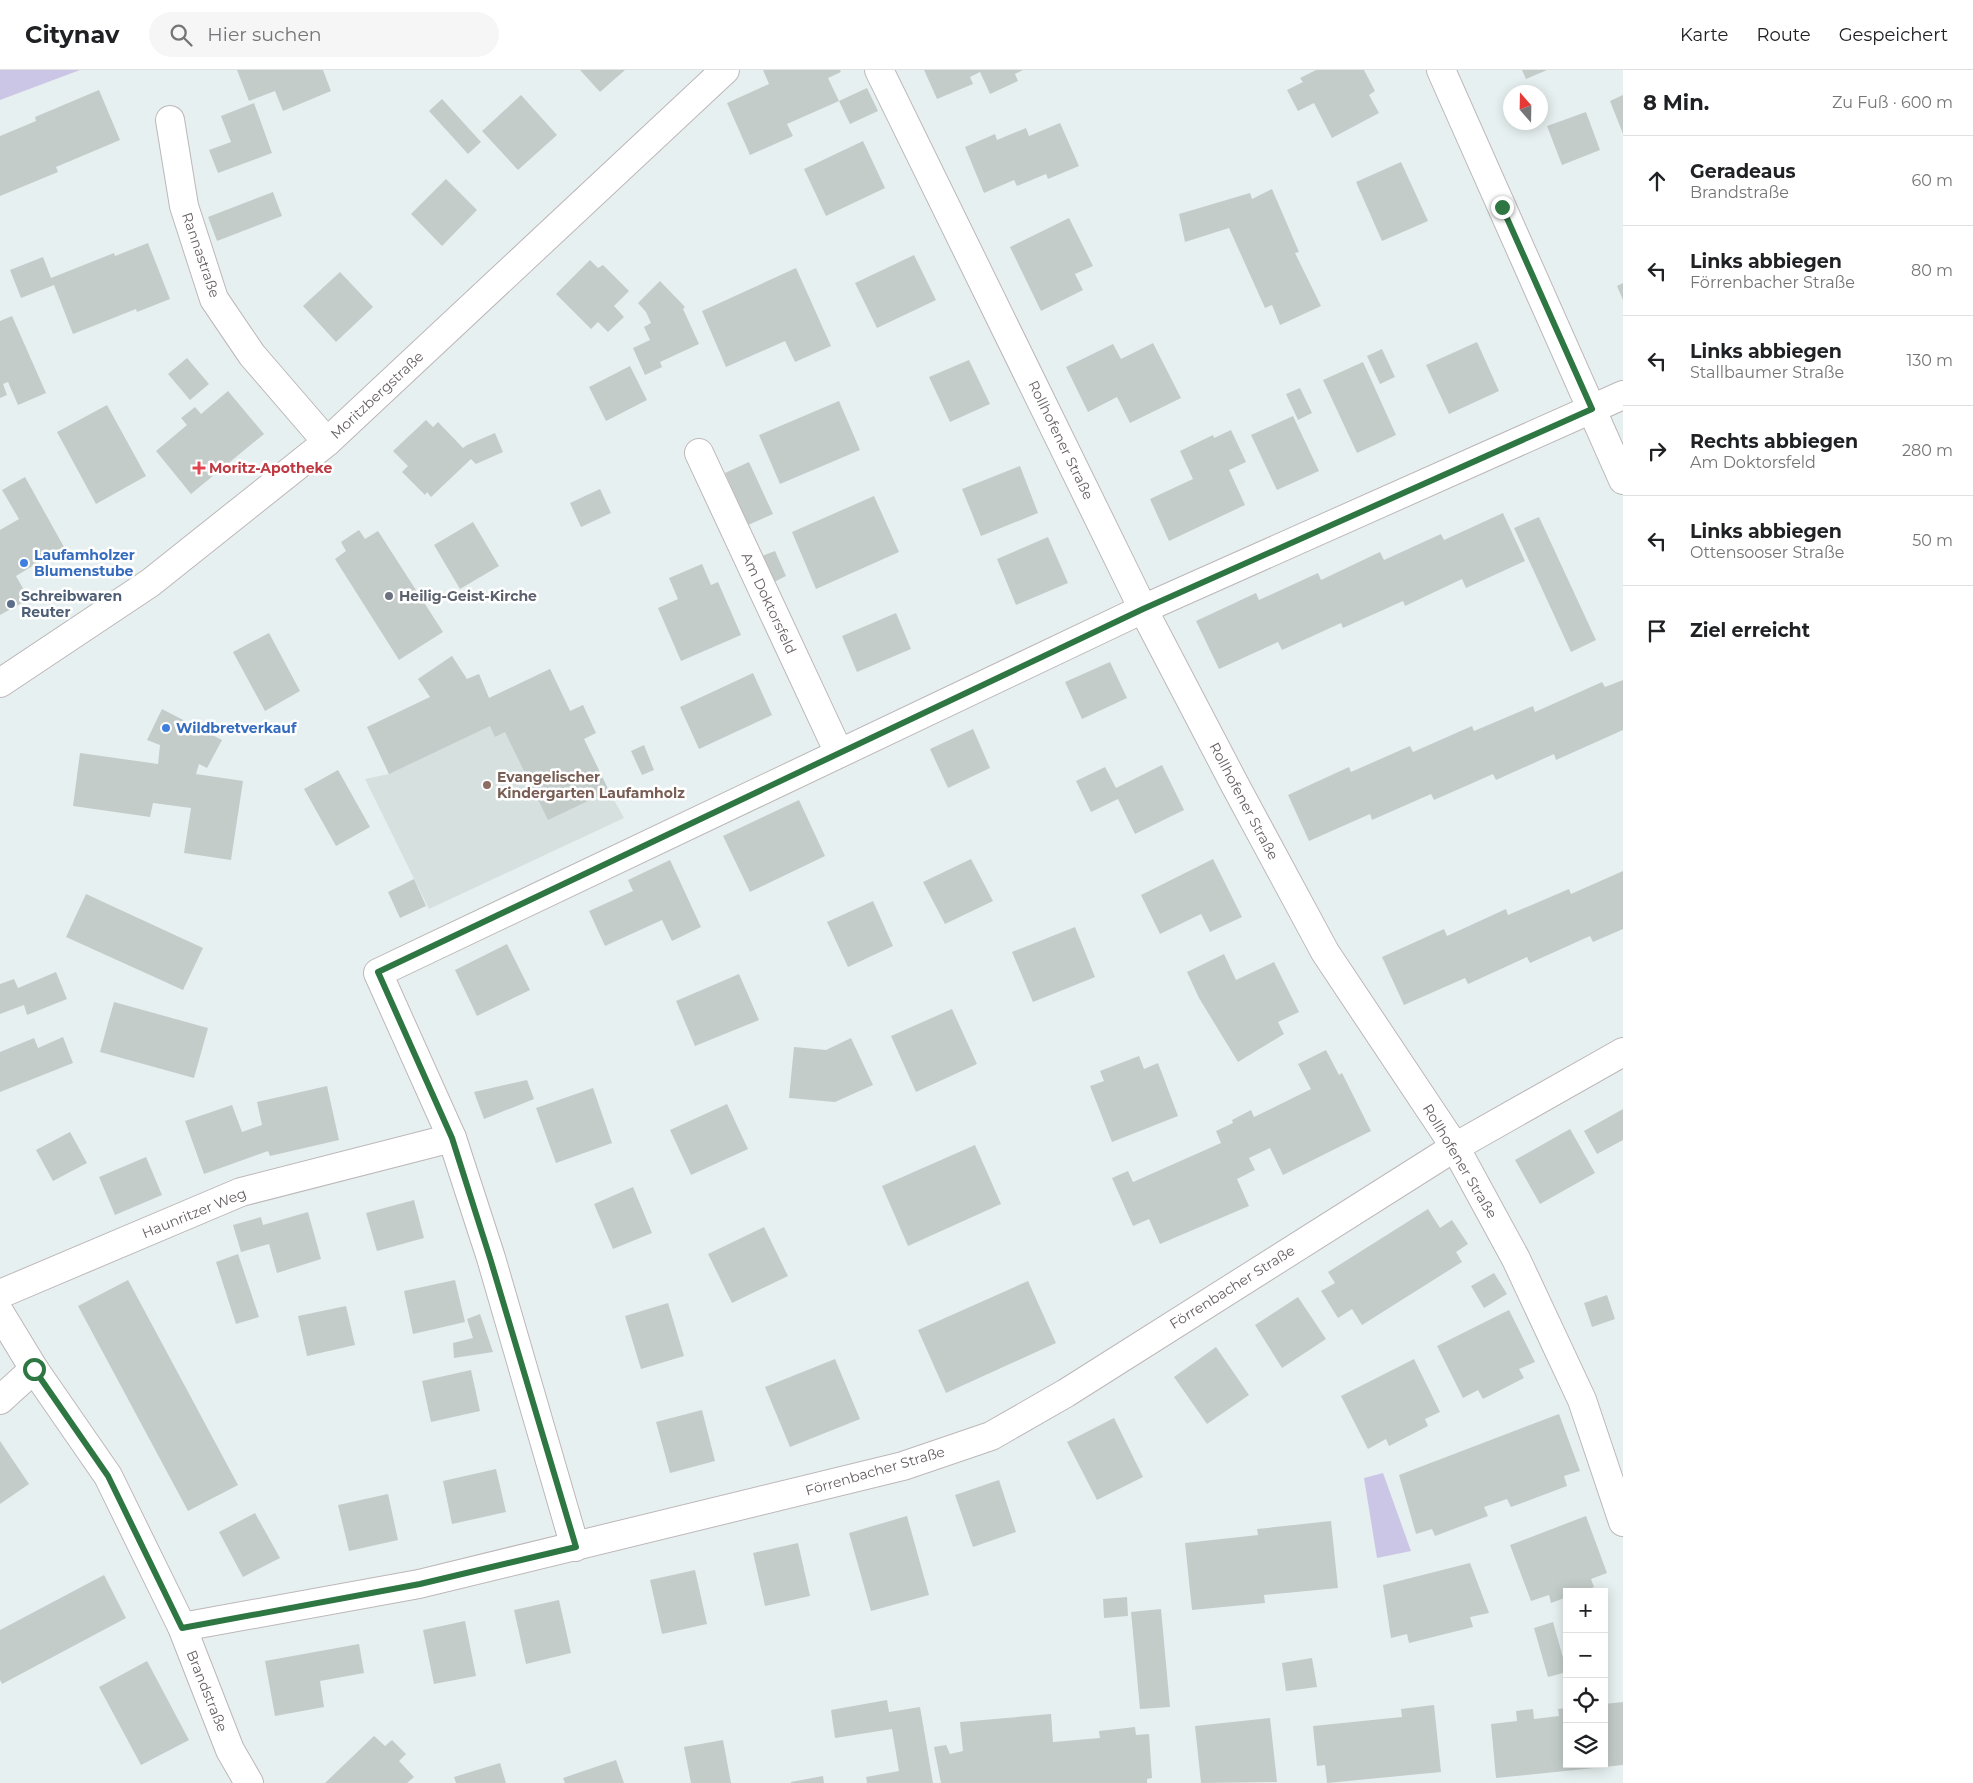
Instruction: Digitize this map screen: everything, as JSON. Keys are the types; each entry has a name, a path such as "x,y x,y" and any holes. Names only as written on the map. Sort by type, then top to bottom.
{"street":[{"name":"Moritzbergstraße","path":"0,683 150,583 327,442 725,70"},
{"name":"Rollhofener Straße","path":"879,70 1143,609 1235,785 1325,952 1455,1146 1533,1292 1579,1392 1623,1522"},
{"path":"1441,70 1623,480"},
{"name":"Rannastraße","path":"170,120 184,206 214,299 252,355 327,442"},
{"path":"576,1547 490,1258 452,1138 378,972 1143,609 1623,395"},
{"name":"Am Doktorsfeld","path":"699,453 839,753"},
{"name":"Förrenbacher Straße","path":"182,1628 420,1584 576,1547 903,1466 991,1436 1066,1393 1455,1146 1623,1052"},
{"name":"Haunritzer Weg","path":"0,1294 240,1192 452,1138"},
{"name":"Brandstraße","path":"0,1313 34,1369 108,1476 182,1628 230,1750 249,1783"},
{"path":"0,1400 34,1369"}],"shaded area":[{"path":"0,70 80,70 0,100"},
{"name":"Evangelischer Kindergarten Laufamholz","path":"452,656 467,680 479,674 489,698 550,669 624,818 429,909 365,779 389,774 367,727 431,697 418,679"},
{"path":"1383,1473 1411,1551 1377,1558 1364,1478"}],"building":[{"path":"237,70 323,70 331,91 283,111 275,91 249,101"},
{"path":"580,70 625,70 600,92"},
{"path":"763,70 840,70 841,72 828,78 839,101 787,124 793,136 750,155 727,103 769,84"},
{"path":"924,70 1023,70 1015,74 1018,81 990,94 980,72 970,77 973,84 937,99"},
{"path":"1316,70 1364,70 1375,91 1369,95 1379,113 1332,138 1314,103 1298,111 1287,90 1303,82 1300,78"},
{"path":"1522,70 1547,70 1526,79"},
{"path":"867,88 878,111 850,124 839,101"},
{"path":"99,90 120,140 56,167 58,172 0,196 0,136 36,121 35,117"},
{"path":"521,95 557,135 518,170 482,131"},
{"path":"1623,95 1623,134 1610,101"},
{"path":"442,99 481,142 468,154 429,111"},
{"path":"254,103 272,153 218,173 209,150 231,142 221,116"},
{"path":"1586,112 1600,150 1562,165 1548,126"},
{"path":"1060,123 1079,166 1048,179 1046,174 1017,186 1014,180 984,193 965,147 995,134 997,140 1026,128 1029,136"},
{"path":"863,141 885,188 826,216 804,169"},
{"path":"1401,162 1428,221 1382,241 1356,182"},
{"path":"446,179 477,210 442,246 411,214"},
{"path":"1272,189 1299,252 1295,253 1321,306 1280,325 1272,305 1265,308 1229,228 1185,242 1179,214 1250,193 1252,199"},
{"path":"273,192 282,216 217,241 208,217"},
{"path":"1069,218 1093,266 1075,274 1083,290 1041,311 1010,247"},
{"path":"148,243 170,299 137,312 136,309 73,334 54,285 21,298 10,270 43,257 51,278 114,253 115,256"},
{"path":"914,255 936,300 877,328 855,283"},
{"path":"590,260 598,268 603,265 629,291 614,306 624,317 608,332 598,322 591,329 556,294"},
{"path":"796,268 831,346 795,362 785,341 726,367 702,311"},
{"path":"340,272 373,307 336,342 303,306"},
{"path":"660,281 685,307 683,309 699,344 660,362 662,367 645,375 633,348 650,340 644,327 651,323 646,312 638,303"},
{"path":"1623,283 1623,300 1617,286"},
{"path":"12,316 46,393 18,405 8,382 3,384 7,395 0,398 0,321"},
{"path":"1477,342 1499,391 1449,414 1426,365"},
{"path":"1153,343 1181,398 1130,423 1117,397 1088,412 1066,367 1113,344 1121,359"},
{"path":"1382,349 1395,377 1380,384 1367,356"},
{"path":"187,358 209,384 190,400 168,374"},
{"path":"969,360 990,404 950,422 929,377"},
{"path":"1363,362 1396,435 1357,453 1323,380"},
{"path":"630,366 647,400 606,421 589,387"},
{"path":"1300,388 1312,413 1298,420 1286,394"},
{"path":"228,391 264,434 191,494 156,451 187,425 181,418 195,407 201,414"},
{"path":"839,401 860,450 780,484 759,435"},
{"path":"107,405 146,476 96,504 57,432"},
{"path":"1293,416 1319,471 1277,490 1251,435"},
{"path":"426,420 433,427 438,422 463,448 495,433 503,452 476,464 471,459 431,497 427,492 425,495 402,472 408,466 393,451"},
{"path":"1231,430 1246,462 1229,470 1245,505 1169,541 1150,499 1193,479 1180,451 1213,435 1214,438"},
{"path":"749,462 773,514 748,525 725,473"},
{"path":"1020,466 1038,513 981,536 962,489"},
{"path":"25,477 64,547 16,576 29,599 0,615 0,530 19,519 2,490"},
{"path":"600,489 611,513 581,527 570,503"},
{"path":"874,496 899,552 816,589 792,532"},
{"path":"1503,513 1525,561 1466,588 1462,579 1405,606 1403,601 1343,628 1341,623 1282,650 1278,642 1219,669 1196,621 1256,593 1259,600 1318,573 1321,580 1380,552 1384,560 1441,534 1444,540"},
{"path":"1539,517 1596,640 1571,652 1514,528"},
{"path":"473,522 499,566 460,589 434,545"},
{"name":"Heilig-Geist-Kirche","path":"359,530 365,539 378,531 443,632 399,660 335,559 346,551 341,542"},
{"path":"1048,537 1068,583 1016,605 997,559"},
{"path":"775,551 786,576 774,582 762,556"},
{"path":"702,564 711,585 718,582 741,635 681,661 658,608 678,599 669,578"},
{"path":"896,613 911,649 857,672 842,636"},
{"path":"269,633 300,691 265,711 233,652"},
{"path":"452,656 467,679 479,674 489,698 550,669 570,711 583,705 596,733 584,739 609,791 548,820 505,732 495,737 490,726 389,774 367,727 430,697 418,679"},
{"path":"1110,662 1127,698 1082,719 1065,682"},
{"path":"753,673 772,715 699,749 680,707"},
{"path":"1623,680 1623,730 1556,760 1554,754 1496,780 1493,774 1434,800 1431,794 1372,820 1370,814 1309,841 1288,795 1349,767 1351,772 1410,746 1413,752 1472,726 1474,731 1533,706 1535,712 1602,682 1605,687"},
{"path":"162,709 222,740 207,768 199,764 196,774 243,781 231,860 184,853 191,808 153,803 150,817 73,806 80,753 158,764 160,745 147,740"},
{"path":"973,729 990,768 948,788 930,749"},
{"path":"644,745 654,770 642,775 631,751"},
{"path":"1162,765 1184,810 1135,834 1118,799 1091,812 1076,781 1105,767 1116,788"},
{"path":"338,770 370,827 336,846 304,789"},
{"path":"799,800 825,856 750,892 723,836"},
{"path":"971,859 993,901 945,924 923,882"},
{"path":"1213,859 1242,917 1210,932 1201,914 1160,934 1141,895"},
{"path":"670,860 701,927 672,941 662,920 605,946 589,911 633,891 628,880"},
{"path":"1623,871 1623,929 1593,942 1590,936 1530,963 1527,957 1468,984 1465,978 1404,1005 1382,957 1444,929 1447,936 1506,909 1508,915 1569,889 1571,894"},
{"path":"414,879 426,906 400,918 388,892"},
{"path":"86,894 203,948 183,990 66,937"},
{"path":"873,901 893,946 848,967 827,922"},
{"path":"1075,927 1095,977 1033,1002 1012,952"},
{"path":"507,944 530,990 477,1016 455,970"},
{"path":"1224,954 1236,980 1274,962 1299,1012 1278,1022 1284,1034 1238,1062 1199,998 1187,972"},
{"path":"56,972 67,999 27,1015 24,1005 0,1014 0,984 14,979 18,988"},
{"path":"739,974 759,1020 695,1046 676,1001"},
{"path":"114,1002 208,1028 194,1078 100,1052"},
{"path":"952,1009 977,1064 916,1092 891,1036"},
{"path":"63,1037 73,1063 0,1092 0,1052 34,1038 38,1048"},
{"path":"851,1038 873,1085 835,1102 789,1098 794,1047 826,1050"},
{"path":"1326,1050 1339,1075 1342,1073 1371,1131 1283,1175 1270,1148 1249,1158 1255,1170 1237,1179 1249,1206 1160,1244 1149,1219 1133,1226 1112,1178 1128,1171 1133,1182 1221,1143 1216,1131 1233,1123 1232,1120 1251,1110 1254,1117 1311,1089 1298,1064"},
{"path":"1139,1056 1144,1069 1158,1063 1178,1116 1112,1142 1090,1086 1104,1081 1100,1071"},
{"path":"527,1080 534,1099 484,1119 474,1092"},
{"path":"327,1086 339,1140 270,1156 268,1151 204,1174 185,1121 232,1105 242,1132 262,1125 257,1102"},
{"path":"593,1088 612,1143 556,1163 536,1108"},
{"path":"727,1104 748,1149 691,1175 670,1130"},
{"path":"1623,1109 1623,1140 1597,1154 1584,1131"},
{"path":"1570,1129 1595,1173 1540,1204 1515,1160"},
{"path":"70,1132 87,1163 53,1181 36,1150"},
{"path":"975,1145 1001,1204 908,1246 882,1186"},
{"path":"146,1157 162,1195 115,1215 99,1177"},
{"path":"633,1187 652,1233 613,1249 594,1204"},
{"path":"414,1200 424,1238 377,1251 366,1213"},
{"path":"1428,1209 1440,1228 1452,1220 1468,1244 1456,1252 1462,1262 1362,1325 1352,1309 1338,1318 1321,1291 1335,1283 1328,1272"},
{"path":"308,1212 321,1259 277,1273 269,1244 241,1252 233,1225 261,1217 263,1225"},
{"path":"764,1227 788,1276 732,1303 708,1254"},
{"path":"238,1254 259,1317 236,1324 216,1262"},
{"path":"1494,1273 1507,1294 1484,1308 1471,1286"},
{"path":"128,1280 238,1485 188,1511 78,1306"},
{"path":"455,1280 465,1322 413,1334 404,1291"},
{"path":"1028,1281 1056,1343 946,1393 918,1330"},
{"path":"1607,1295 1615,1319 1592,1327 1584,1303"},
{"path":"1298,1297 1326,1339 1282,1368 1255,1325"},
{"path":"668,1303 684,1356 641,1369 625,1316"},
{"path":"346,1306 355,1345 307,1356 298,1316"},
{"path":"1509,1310 1535,1362 1519,1369 1524,1378 1483,1399 1478,1390 1463,1398 1437,1346"},
{"path":"480,1314 493,1352 454,1358 453,1343 473,1338 467,1319"},
{"path":"1216,1347 1249,1395 1207,1424 1174,1377"},
{"path":"835,1359 860,1419 790,1447 765,1387"},
{"path":"1414,1359 1440,1412 1425,1419 1428,1426 1389,1446 1386,1439 1368,1449 1341,1396"},
{"path":"471,1370 480,1411 431,1422 422,1381"},
{"path":"702,1410 715,1461 670,1473 656,1422"},
{"path":"1559,1414 1580,1471 1564,1476 1567,1486 1511,1507 1507,1499 1484,1507 1488,1516 1435,1536 1432,1529 1416,1534 1399,1475"},
{"path":"1114,1418 1143,1477 1097,1500 1067,1442"},
{"path":"0,1441 29,1484 0,1504"},
{"path":"496,1469 506,1512 452,1524 443,1481"},
{"path":"999,1480 1016,1532 973,1547 955,1495"},
{"path":"388,1494 398,1540 349,1551 338,1505"},
{"path":"255,1513 280,1558 243,1577 219,1532"},
{"path":"907,1516 929,1595 871,1611 849,1533"},
{"path":"1586,1516 1607,1573 1591,1579 1594,1587 1591,1588 1563,1588 1563,1598 1551,1603 1549,1595 1531,1601 1510,1545"},
{"path":"1331,1521 1338,1588 1264,1595 1265,1603 1192,1610 1185,1543 1258,1535 1257,1529"},
{"path":"798,1543 810,1596 765,1606 753,1553"},
{"path":"1470,1563 1489,1613 1470,1617 1473,1627 1409,1643 1407,1634 1391,1638 1383,1585"},
{"path":"695,1570 707,1624 662,1634 650,1580"},
{"path":"104,1575 126,1618 2,1684 0,1680 0,1630"},
{"path":"1127,1597 1128,1616 1104,1618 1103,1599"},
{"path":"559,1600 571,1653 526,1664 514,1610"},
{"path":"1161,1609 1170,1707 1140,1709 1131,1612"},
{"path":"465,1621 476,1676 434,1684 423,1630"},
{"path":"1553,1622 1563,1658 1563,1673 1548,1677 1534,1628"},
{"path":"359,1644 364,1673 320,1681 324,1707 275,1716 265,1661"},
{"path":"1312,1658 1317,1687 1286,1691 1282,1663"},
{"path":"147,1661 189,1740 141,1765 99,1687"},
{"path":"887,1700 889,1712 920,1707 933,1783 867,1783 866,1777 899,1771 892,1729 835,1738 831,1710"},
{"path":"1623,1702 1623,1765 1608,1767 1608,1704"},
{"path":"1434,1705 1441,1772 1327,1783 1325,1765 1317,1766 1313,1726 1402,1717 1401,1709"},
{"path":"1563,1708 1563,1768 1594,1768 1496,1778 1491,1724 1517,1721 1516,1711 1533,1709 1534,1719 1559,1716 1558,1709"},
{"path":"1051,1714 1053,1742 1100,1738 1099,1731 1135,1727 1136,1735 1149,1734 1152,1778 1147,1779 1147,1783 941,1783 934,1747 946,1745 950,1754 963,1751 960,1722"},
{"path":"1270,1718 1277,1782 1201,1783 1195,1726"},
{"path":"374,1736 385,1746 392,1740 406,1754 399,1761 414,1777 407,1783 325,1783"},
{"path":"723,1740 731,1783 691,1783 684,1747"},
{"path":"616,1760 624,1783 565,1783 563,1778"},
{"path":"500,1763 506,1783 456,1783 454,1777"},
{"path":"823,1776 824,1783 791,1783 791,1782"}],"place":[{"name":"Moritz-Apotheke","path":"199,468"},
{"name":"Laufamholzer Blumenstube","path":"24,563"},
{"name":"Heilig-Geist-Kirche","path":"389,596"},
{"name":"Schreibwaren Reuter","path":"11,604"},
{"name":"Wildbretverkauf","path":"166,728"},
{"name":"Evangelischer Kindergarten Laufamholz","path":"487,785"}],"route":[{"path":"34,1369 108,1476 182,1628 420,1584 576,1547 490,1258 452,1138 378,972 1143,609 1592,409 1502,207"}]}
